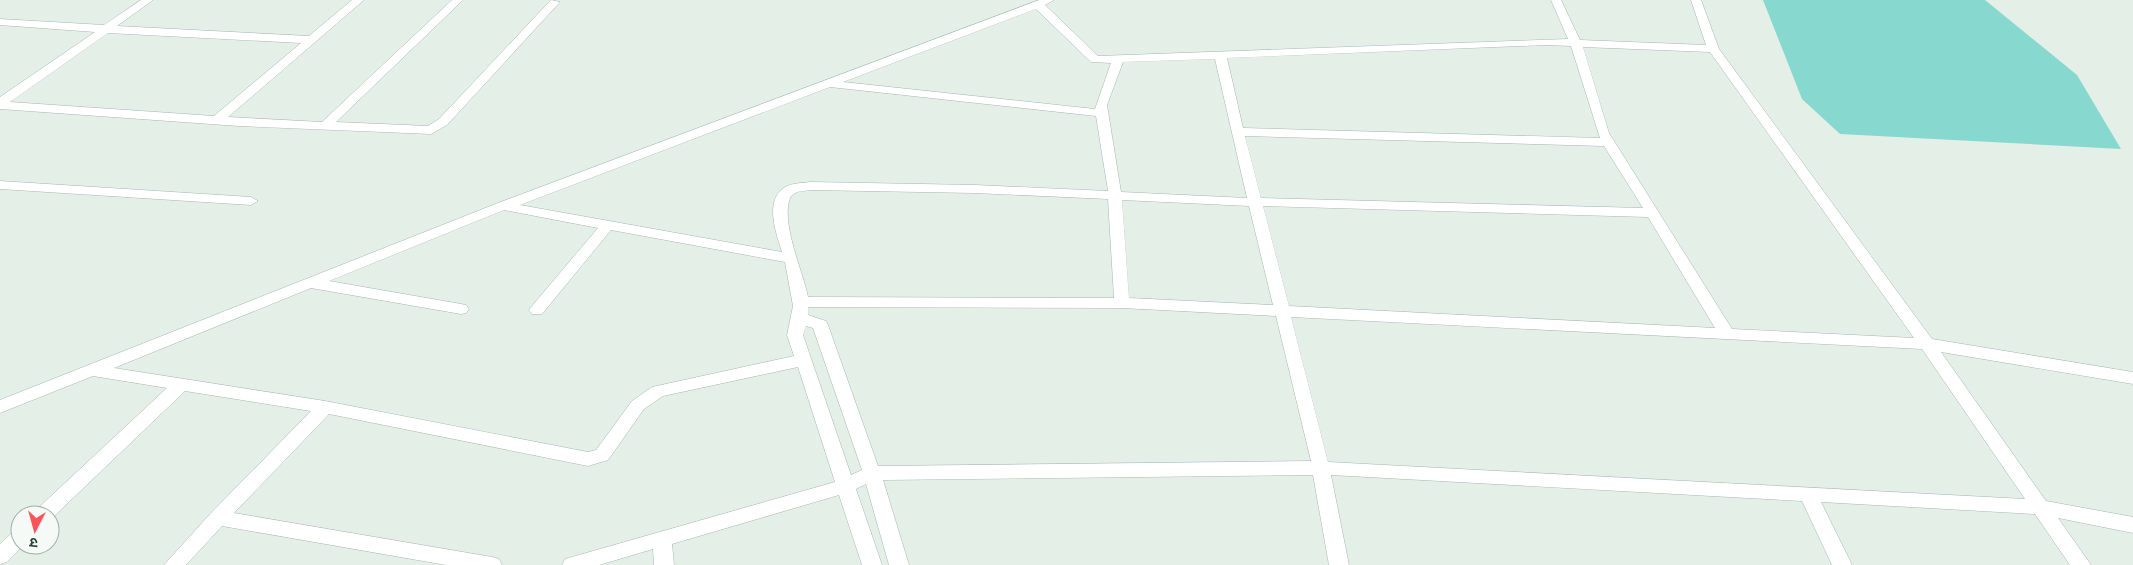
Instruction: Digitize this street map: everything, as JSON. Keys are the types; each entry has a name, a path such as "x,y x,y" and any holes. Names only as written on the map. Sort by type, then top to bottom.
{"street":[{"path":"0,104 148,0"},
{"path":"217,120 359,0"},
{"path":"325,126 458,0"},
{"path":"1556,0 1576,44 1602,133 1727,334"},
{"path":"1696,0 1713,49 1927,344 2081,565"},
{"path":"0,104 217,120 431,130 442,122 555,2"},
{"path":"0,406 503,206 832,84 1044,2 1095,60 1546,42 1713,49"},
{"path":"0,22 311,40"},
{"path":"1220,55 1253,202 1284,311 1321,468 1339,565"},
{"path":"1118,59 1102,105 1102,113 1115,195 1122,303"},
{"path":"832,84 1102,113"},
{"path":"1237,132 1608,142"},
{"path":"0,185 251,201"},
{"path":"872,565 795,335 802,311 778,208 784,194 793,188 812,186 975,189 1253,202 1652,213"},
{"path":"503,206 791,258"},
{"path":"537,310 608,225"},
{"path":"310,283 461,309"},
{"path":"802,311 1122,303 1284,311 1927,344 2133,378"},
{"path":"802,311 820,325 872,474 899,565"},
{"path":"89,370 326,407 588,459 602,455 638,405 658,391 804,360"},
{"path":"54,505 180,385"},
{"path":"174,565 326,407"},
{"path":"572,565 845,486 872,474 1321,468 2040,507 2133,525"},
{"path":"1808,495 1842,565"},
{"path":"218,518 492,565"},
{"path":"662,538 664,565"},
{"path":"0,556 10,546"}],"water":[{"path":"1763,0 1985,0 2077,75 2121,149 1840,134 1802,99"}]}
